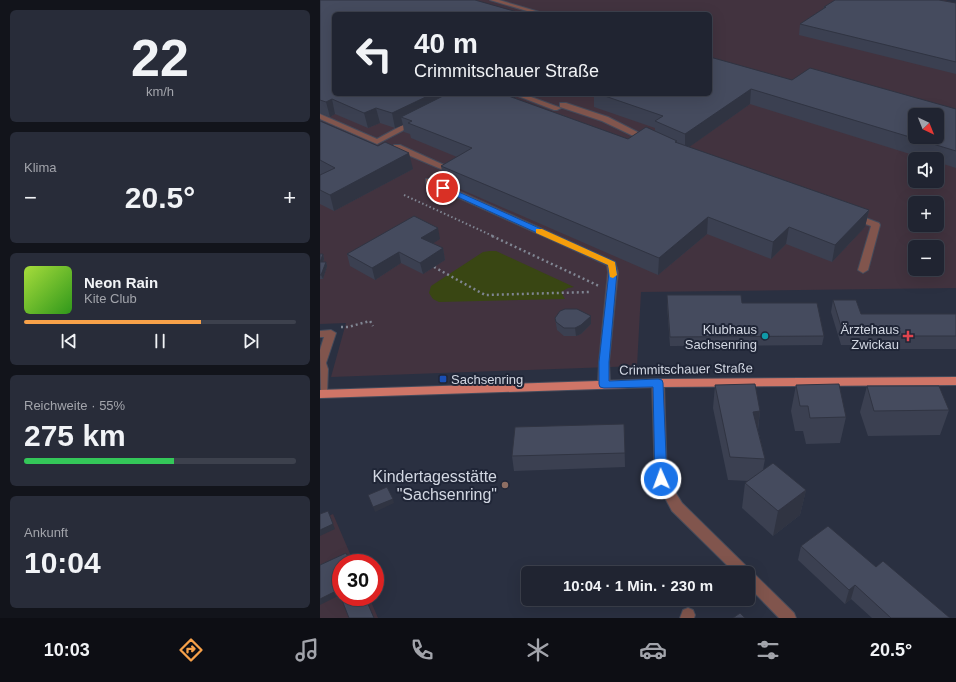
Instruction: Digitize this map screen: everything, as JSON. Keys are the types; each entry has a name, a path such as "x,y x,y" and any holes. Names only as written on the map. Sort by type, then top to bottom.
{"main road":[{"name":"Crimmitschauer Straße","path":"321,394 604,384 956,381"}],"street":[{"path":"493,0 536,12"},
{"path":"523,96 605,120 655,143"},
{"path":"320,116 377,142 425,118"},
{"path":"397,147 451,170"},
{"path":"429,181 612,264 613,272 604,362 604,384"},
{"path":"846,214 876,225 863,270"},
{"path":"320,334 331,333 320,362 323,369 321,394"},
{"path":"658,383 661,479 677,507 737,566"},
{"path":"755,584 789,618"}],"path":[{"path":"404,195 611,292"},
{"path":"434,267 485,295 591,292"},
{"path":"334,327 348,327 370,321 373,326"}],"shaded area":[{"name":"Sachsenring","path":"320,0 944,0 956,3 956,288 641,292 637,366 331,377 346,323 320,324"},
{"path":"333,514 350,554 332,554 332,606 373,606 378,618 320,618 320,520"}],"green space":[{"path":"496,251 574,287 568,288 561,292 565,299 439,302 433,299 429,293 431,286 483,252"}],"building":[{"path":"320,0 475,0 517,12 332,12 332,96 428,96 392,113 376,108 364,113 332,99 326,102 320,100"},
{"path":"835,0 939,0 956,3 956,62 800,24"},
{"path":"712,58 792,80 810,68 956,109 956,151 933,144 944,144 944,108 908,108 908,136 751,89 685,134 655,121 663,116 605,96 712,96"},
{"path":"443,96 509,96 628,139 646,127 677,141 675,142 869,210 835,245 789,227 773,242 708,217 659,258 441,166 472,148 408,123 412,121 401,117"},
{"path":"320,121 378,146 385,142 409,153 330,195 320,190 320,175 335,168 320,160"},
{"path":"414,216 438,228 421,238 443,248 420,263 399,252 372,268 347,254"},
{"path":"320,254 323,254 320,262"},
{"path":"320,262 326,262 321,275 320,275"},
{"path":"667,295 741,295 742,303 817,303 824,336 670,337"},
{"path":"833,300 856,300 861,314 956,314 956,336 868,336 867,333 843,333"},
{"path":"565,309 577,309 591,316 575,328 564,328 556,322 555,318 560,311"},
{"path":"755,384 760,411 753,412 765,459 730,457 715,385"},
{"path":"839,384 846,417 810,418 808,406 800,406 796,385"},
{"path":"867,386 939,386 949,410 874,411"},
{"path":"624,424 625,453 512,456 515,427"},
{"path":"773,463 806,490 778,511 745,483"},
{"path":"387,487 393,499 373,507 368,495"},
{"path":"328,511 333,524 320,530 320,514"},
{"path":"828,526 876,567 883,561 950,618 891,618 855,585 849,590 801,546"},
{"path":"332,559 332,593 320,599 320,565"},
{"path":"344,606 369,606 374,618 349,618"},
{"path":"740,613 745,618 733,618"}],"slow traffic":[{"path":"539,231 612,264 613,275"}],"place":[{"name":"Klubhaus Sachsenring","path":"765,336"},
{"name":"Ärztehaus Zwickau","path":"908,336"},
{"name":"Sachsenring","path":"443,379"},
{"name":"Kindertagesstätte \"Sachsenring\"","path":"505,485"}],"route":[{"path":"443,188 612,264 613,272 604,362 604,384 658,383 661,479"}]}
